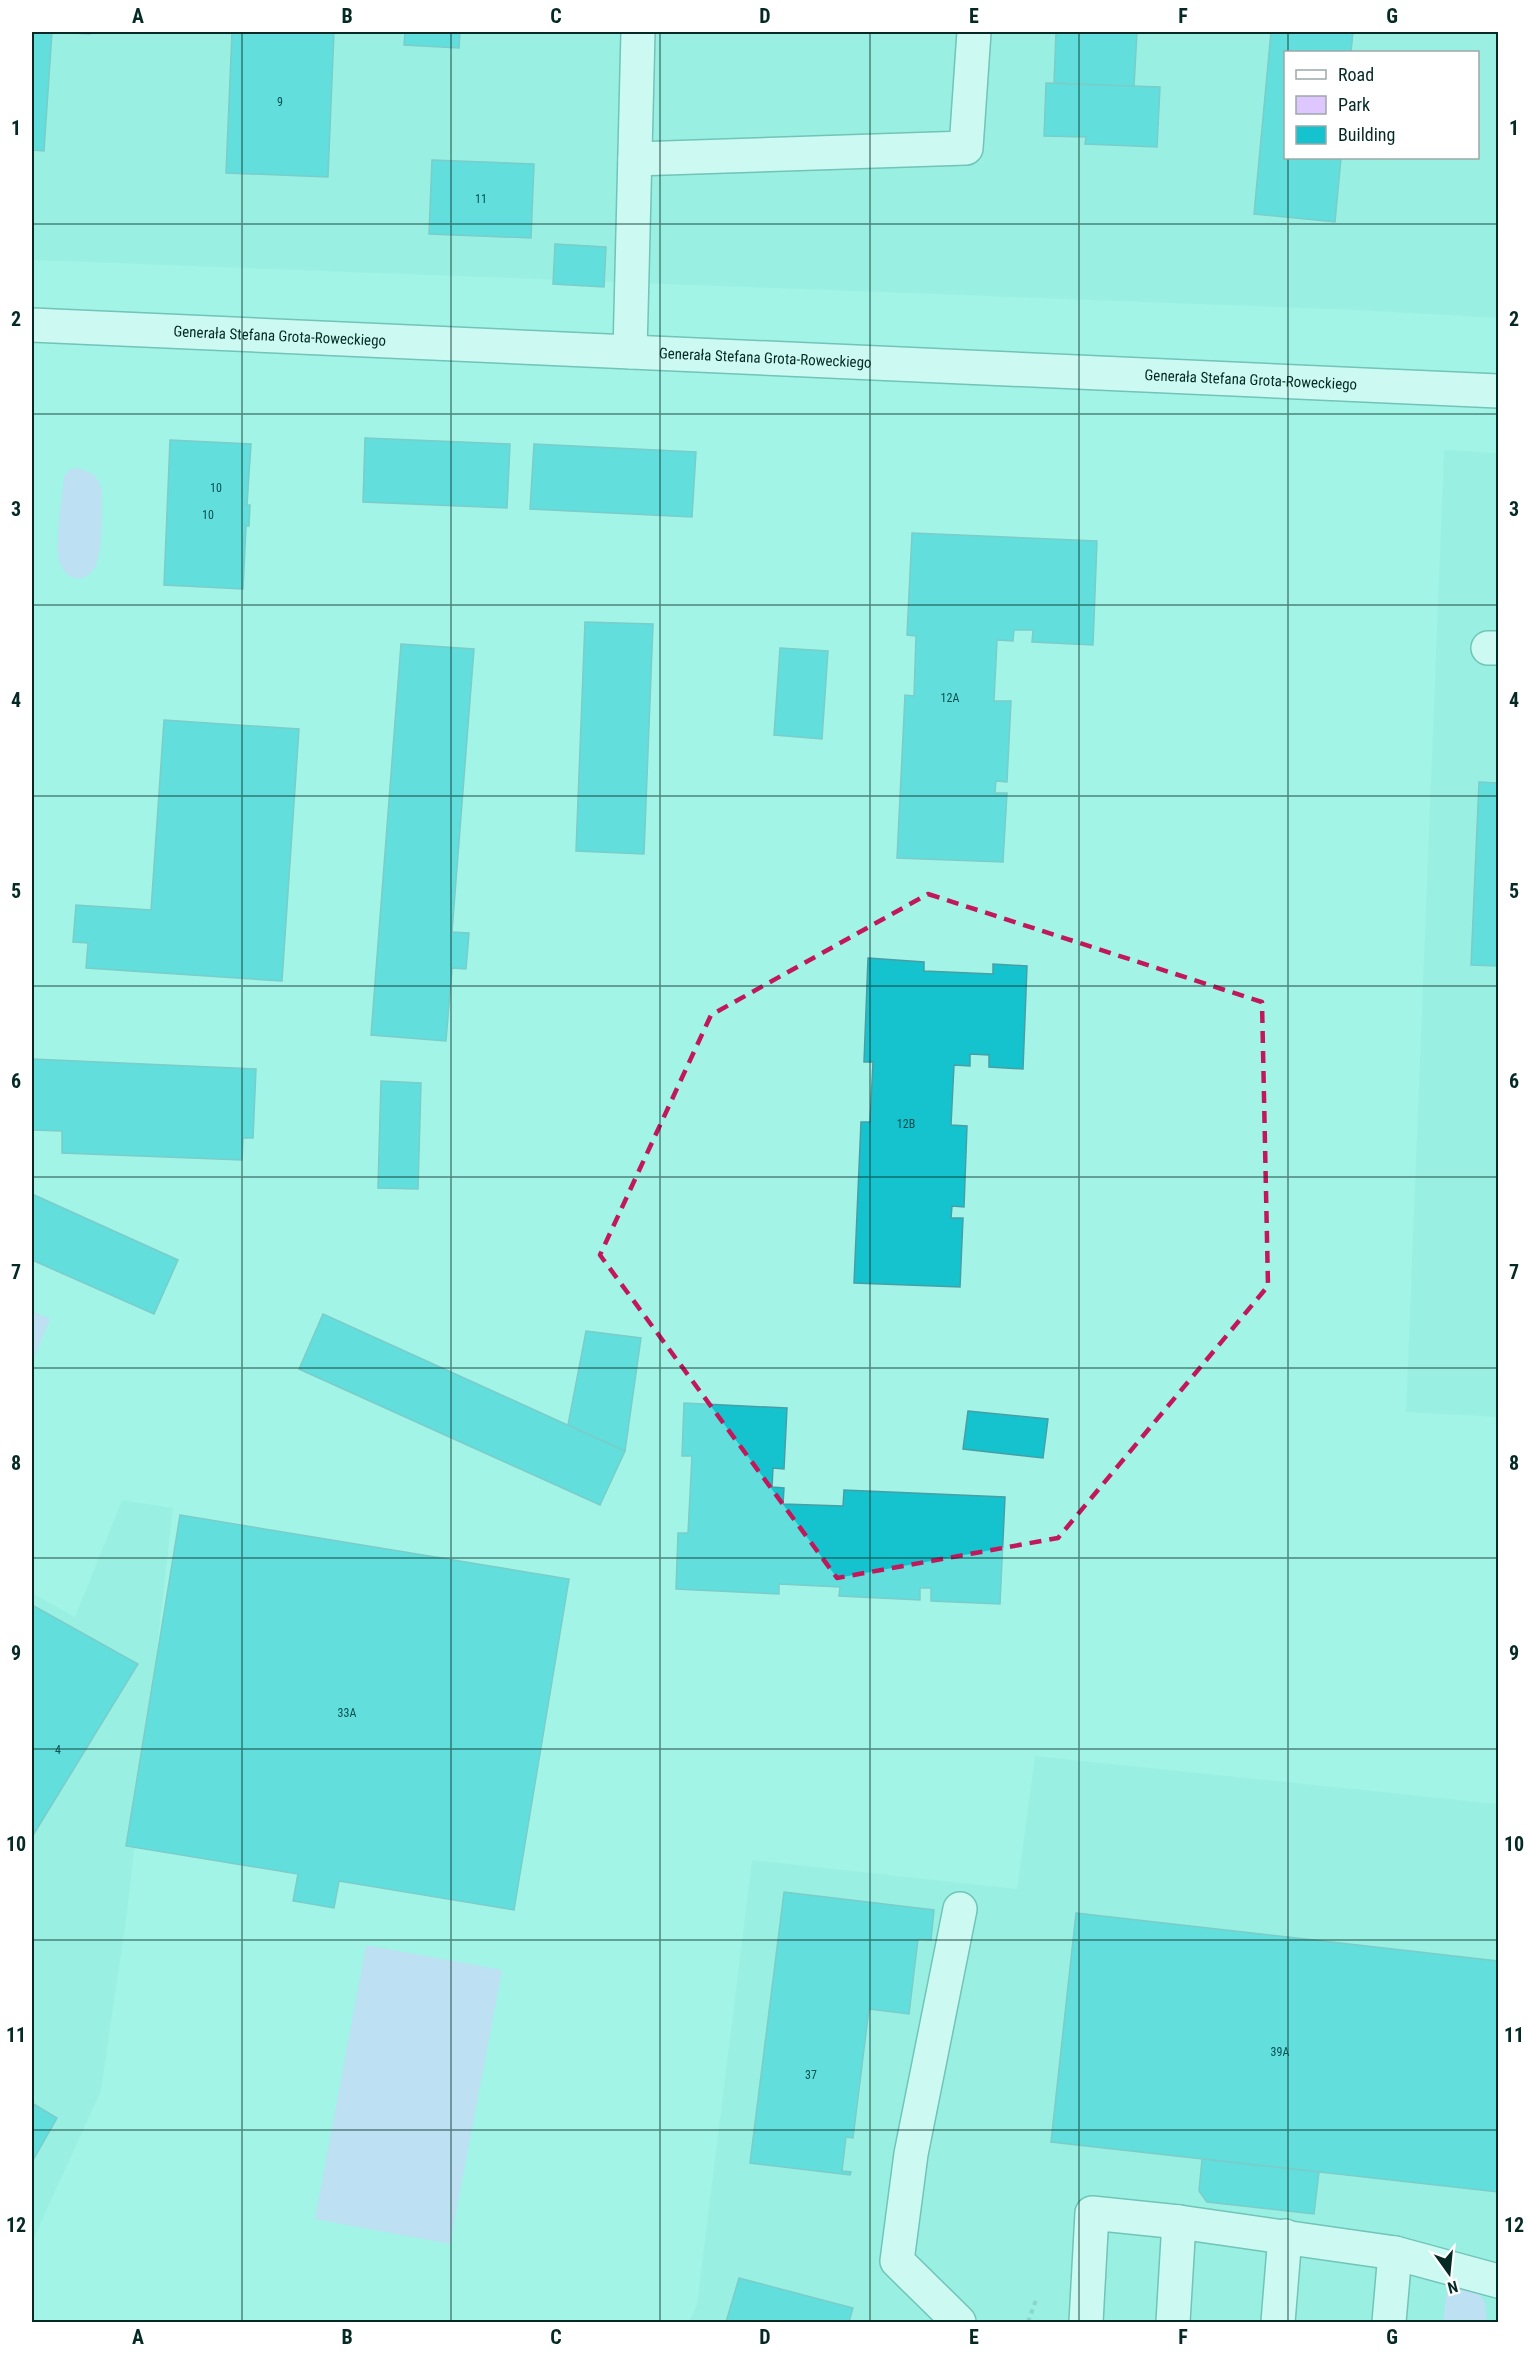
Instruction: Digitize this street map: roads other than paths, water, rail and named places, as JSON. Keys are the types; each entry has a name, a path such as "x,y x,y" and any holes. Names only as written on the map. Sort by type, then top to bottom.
{"street":[{"path":"630,352 638,32"},
{"path":"635,159 966,148 974,32"},
{"name":"Generała Stefana Grota-Roweckiego","path":"32,326 1498,391"},
{"path":"959,2322 897,2261 911,2154 960,1909"},
{"path":"1086,2322 1092,2213 1179,2222 1395,2253 1498,2281"},
{"path":"1173,2322 1179,2222"},
{"path":"1278,2322 1285,2236"},
{"path":"1389,2322 1395,2253"}]}
